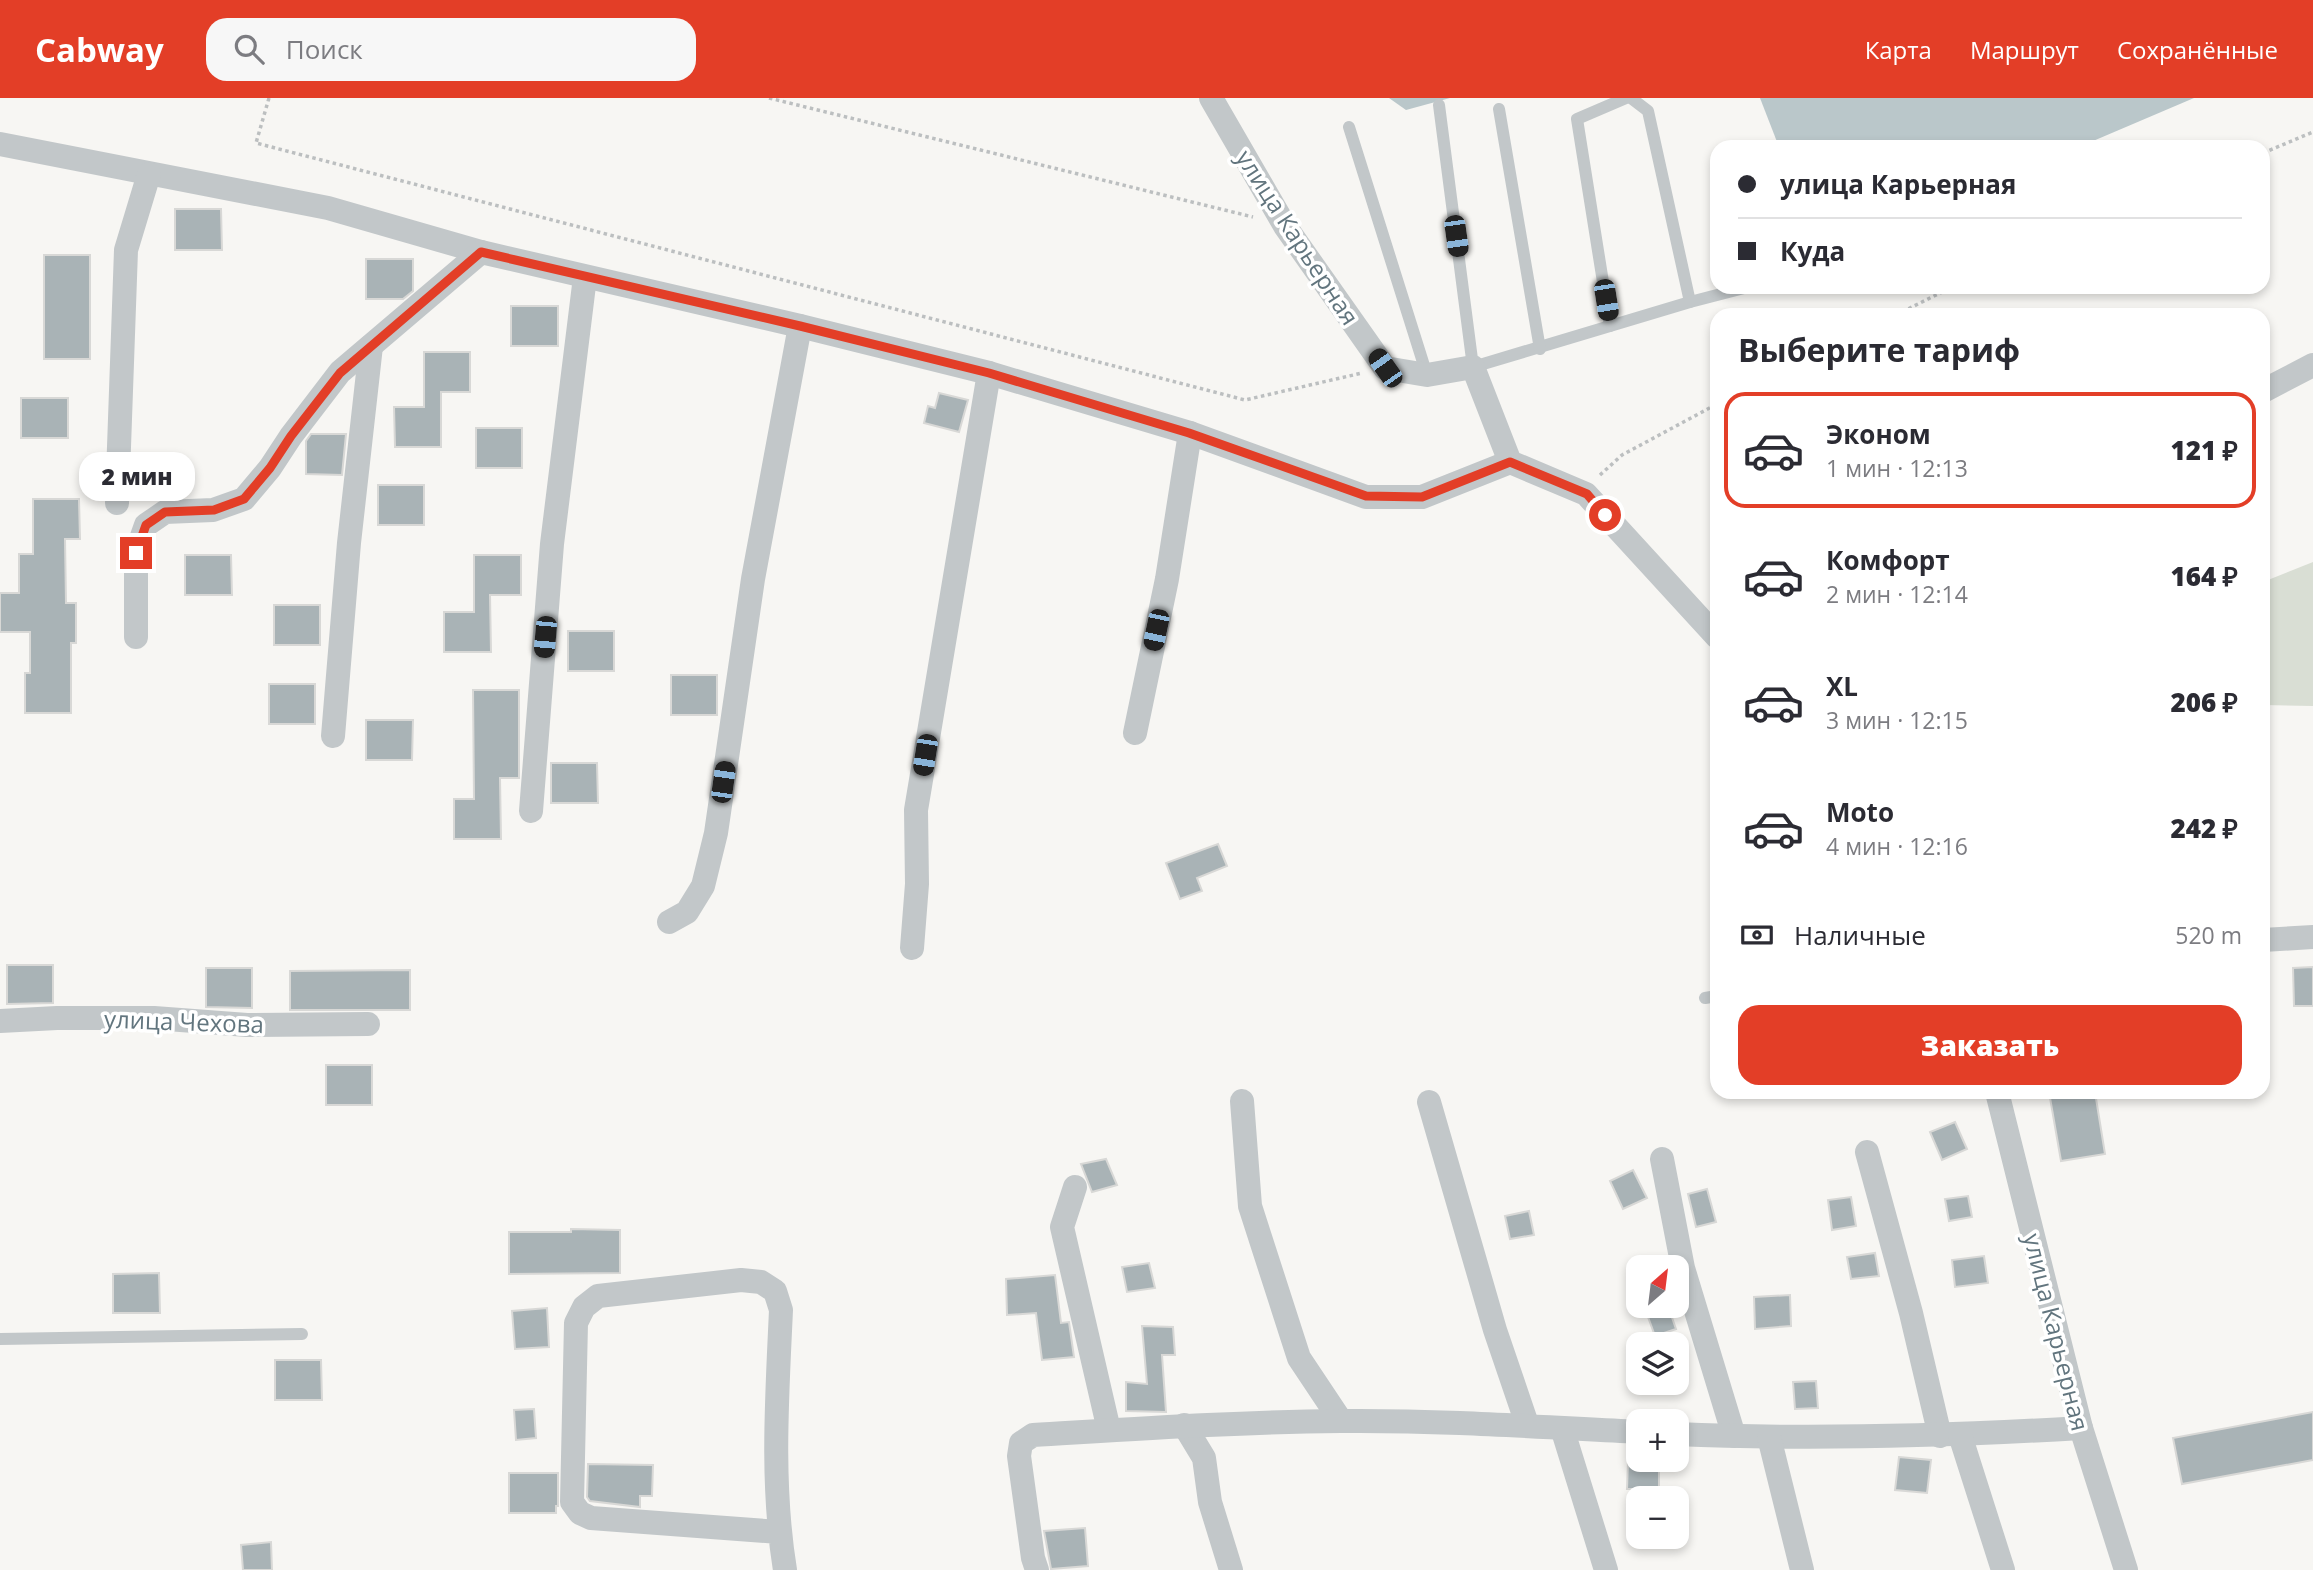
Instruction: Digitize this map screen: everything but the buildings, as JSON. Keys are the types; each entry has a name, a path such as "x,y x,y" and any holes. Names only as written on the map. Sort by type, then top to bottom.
{"street":[{"name":"улица Карьерная","path":"1211,98 1286,226 1385,368"},
{"path":"0,144 328,208 481,252 989,373 1189,433 1366,496 1422,497 1510,462 1587,494 1710,629"},
{"path":"117,503 126,250 149,174"},
{"path":"136,637 136,553 146,525 165,512 214,510 244,499 340,373 481,252"},
{"path":"531,811 552,544 585,276"},
{"path":"669,922 687,912 703,886 716,833 753,579 800,326"},
{"path":"333,736 349,544 371,346"},
{"path":"2270,388 2313,366"},
{"path":"1385,368 1427,375 1474,367 1510,462"},
{"path":"912,948 916,884 916,810 989,373"},
{"path":"1135,733 1167,579 1189,433"},
{"path":"2270,939 2313,936"},
{"name":"улица Чехова","path":"0,1021 154,1018 247,1025 368,1024"},
{"name":"улица Карьерная","path":"1999,1099 2081,1428 2126,1570"},
{"path":"1242,1101 1250,1206 1299,1358 1341,1421"},
{"path":"1429,1102 1495,1330 1527,1424"},
{"path":"1867,1152 1911,1313 1950,1435 2003,1570"},
{"path":"1662,1159 1683,1268 1734,1436"},
{"path":"1075,1188 1062,1227 1109,1430"},
{"path":"779,1532 592,1518 580,1513 572,1502 576,1323 584,1307 598,1296 741,1280 761,1282 775,1291 780,1310 775,1437 779,1532 785,1570"},
{"path":"1037,1570 1021,1469 1021,1443 1033,1435 1184,1425 1341,1421 1527,1424 1626,1431"},
{"path":"1184,1425 1204,1458 1210,1502 1231,1570"},
{"path":"1562,1428 1606,1570"},
{"path":"1689,1434 1769,1437 1950,1435 2081,1428"},
{"path":"1769,1437 1802,1570"}],"lane":[{"path":"1610,326 1577,119 1628,98 1648,111 1690,302"},
{"path":"1439,106 1474,367 1721,294"},
{"path":"1500,109 1540,349"},
{"path":"1349,127 1427,375"},
{"path":"0,1339 302,1334"}],"path":[{"path":"269,98 256,143 1245,400 1385,368"},
{"path":"769,98 1286,226"},
{"path":"2270,150 2313,132"},
{"path":"1910,308 1938,294"},
{"path":"1587,494 1601,474 1622,455 1710,408"}],"shaded area":[{"path":"1389,98 1450,98 1406,110"},
{"path":"1760,98 2194,98 2095,140 1776,140"},
{"path":"2313,562 2313,706 2270,705 2270,579"}],"route":[{"path":"136,553 146,525 165,512 214,510 244,499 340,373 481,252 989,373 1189,433 1366,496 1422,497 1510,462 1587,494 1605,515"}]}
